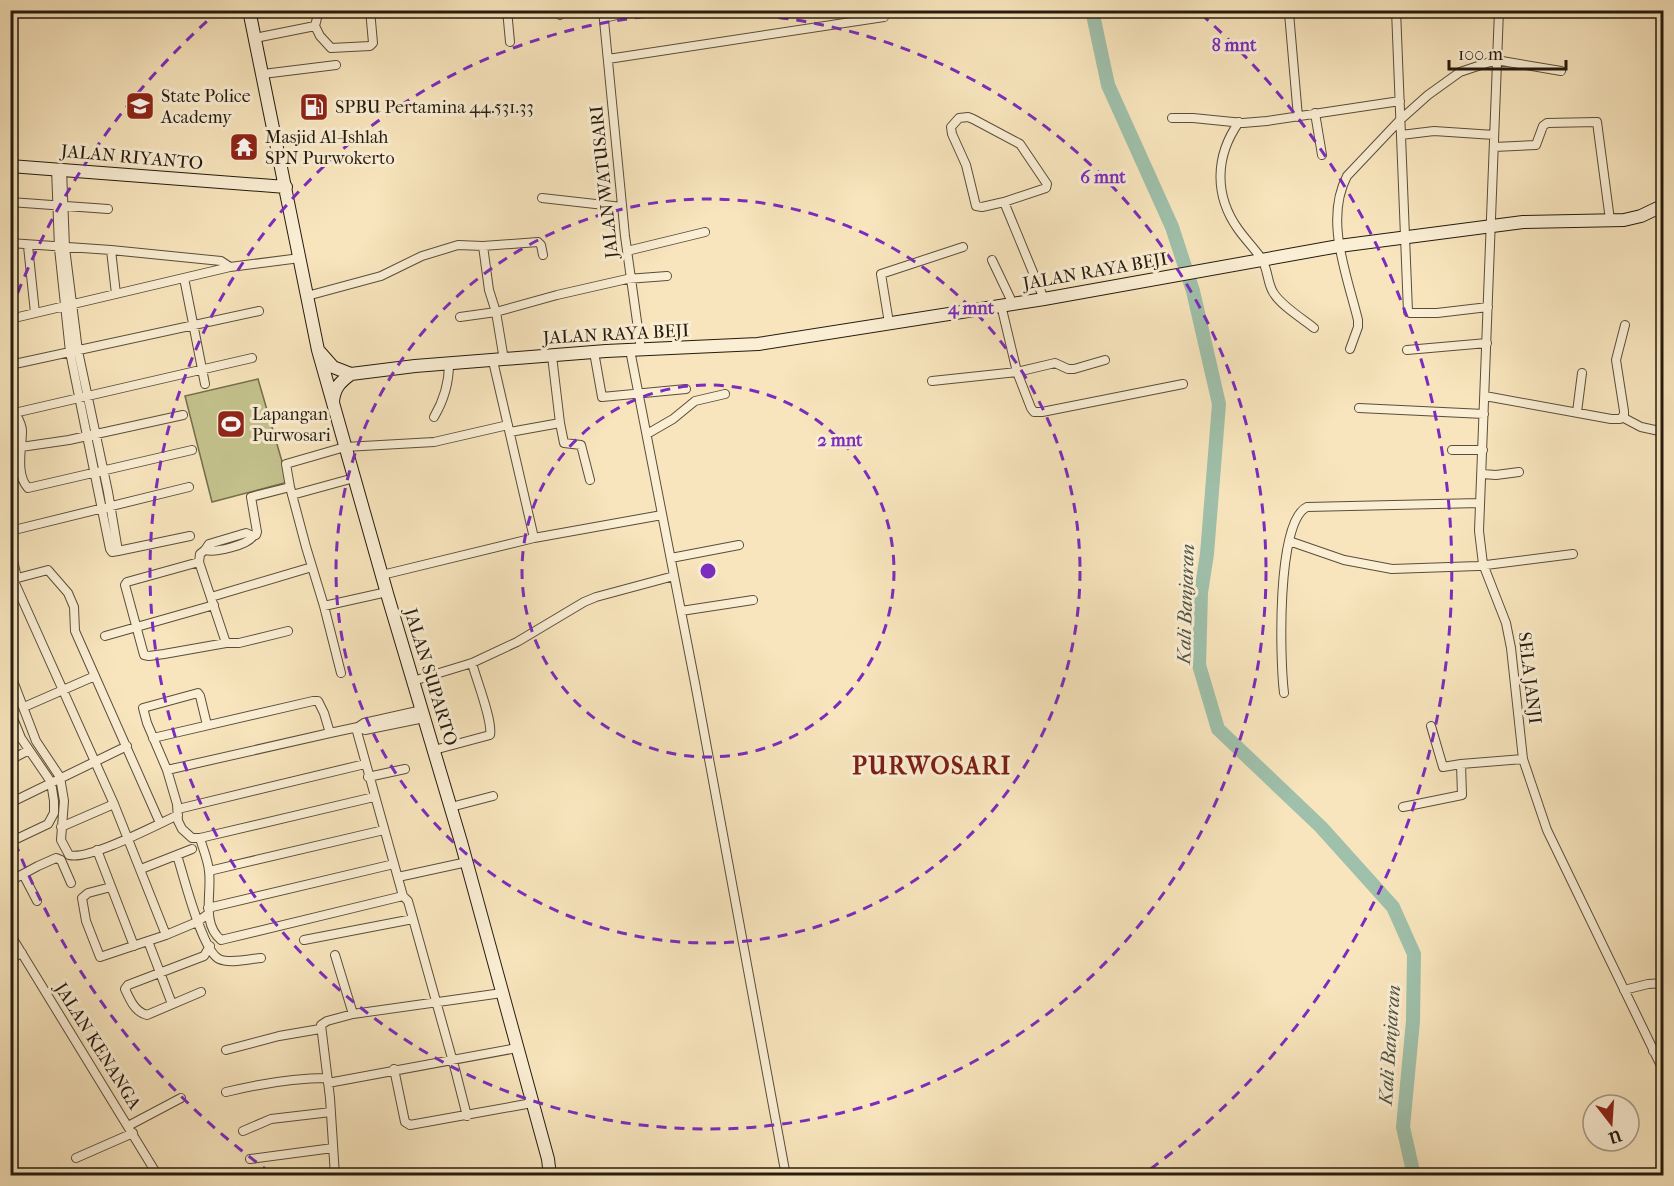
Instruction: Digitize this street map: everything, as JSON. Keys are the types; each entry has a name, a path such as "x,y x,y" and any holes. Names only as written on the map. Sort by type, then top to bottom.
{"street":[{"name":"JALAN SUPARTO","path":"249,10 318,350 451,807 548,1159 550,1176"},
{"path":"319,10 315,26 320,36 331,48 370,46 373,43 370,10"},
{"path":"507,10 510,42"},
{"path":"603,14 638,10"},
{"path":"1220,10 1289,14 1330,10"},
{"path":"1396,10 1404,237 1407,302 1410,314 1488,307"},
{"name":"SELA JANJI","path":"1499,10 1479,531 1483,564 1506,623 1511,648 1523,759 1547,830 1664,1072"},
{"name":"JALAN WATUSARI","path":"603,14 630,279 639,393 786,1176"},
{"path":"1289,14 1298,117"},
{"path":"608,59 884,17"},
{"path":"255,38 315,26"},
{"path":"1350,349 1358,327 1358,320 1339,246 1339,199 1342,185 1355,167 1401,126 1446,80 1460,72 1496,60 1561,71"},
{"path":"262,74 336,65"},
{"path":"1172,118 1239,123 1298,117 1400,101"},
{"path":"1315,114 1322,155"},
{"path":"959,118 974,119 1017,142 1047,184 1046,189 1004,202 982,207 976,206 966,165 952,134 951,127 959,118"},
{"path":"1494,147 1536,145 1546,123 1597,122 1610,220"},
{"path":"1239,123 1231,134 1220,161 1223,192 1233,220 1263,261 1274,294 1314,328"},
{"path":"1401,126 1494,135"},
{"name":"JALAN RIYANTO","path":"10,166 286,187"},
{"path":"59,168 62,248 74,352 106,507 118,551 190,536"},
{"path":"542,198 622,207"},
{"path":"10,202 108,209"},
{"path":"1004,202 1044,299"},
{"name":"JALAN RAYA BEJI","path":"351,374 594,352 758,344 1044,299 1339,246 1523,222 1610,220 1641,216 1664,205"},
{"path":"627,251 705,232"},
{"path":"308,296 381,276 435,251 458,245 483,246 538,242 543,255"},
{"path":"10,243 220,261 230,267"},
{"path":"28,246 35,313"},
{"path":"483,246 489,290 496,312 498,360 509,429 534,538"},
{"path":"889,323 881,274 963,247"},
{"path":"111,250 116,294"},
{"path":"10,319 230,267 300,258"},
{"path":"992,260 1007,304 1017,372 1034,412 1183,384"},
{"path":"460,318 496,312 557,295 630,279 667,276"},
{"path":"184,278 206,384"},
{"path":"10,365 259,311"},
{"path":"1622,417 1624,411 1616,360 1625,325"},
{"path":"1407,350 1487,343"},
{"path":"318,350 333,366 351,374"},
{"path":"594,352 602,397 686,389"},
{"path":"552,356 564,443 581,445 590,480"},
{"path":"192,450 28,488 20,461 22,429 13,413 252,358"},
{"path":"932,381 1017,372 1055,363 1068,369 1074,369 1105,360"},
{"path":"434,417 445,394 449,364"},
{"path":"1577,411 1582,373"},
{"path":"333,406 336,388 351,374"},
{"path":"647,434 673,419 695,402 725,394"},
{"path":"1485,396 1611,419 1622,417 1641,427 1664,432"},
{"path":"1359,408 1484,414"},
{"path":"21,447 183,415"},
{"path":"341,673 291,491 286,464 345,447 434,442 560,423"},
{"path":"1452,450 1483,450"},
{"path":"1482,474 1519,472"},
{"path":"226,643 199,562 200,554 205,550 213,551 248,543 256,535 251,497 354,478"},
{"path":"10,531 189,487"},
{"path":"1284,693 1280,604 1289,541 1301,510 1307,507 1480,503"},
{"path":"382,575 534,538 662,515"},
{"path":"1289,541 1344,560 1392,569 1483,564 1573,554"},
{"path":"671,558 739,545"},
{"path":"10,547 14,579 96,760 166,935"},
{"path":"199,562 127,582 125,585 143,653 146,656 239,643 288,632"},
{"path":"105,636 312,567"},
{"path":"14,579 45,569 59,581 68,593 74,607 75,632 160,823"},
{"path":"413,681 472,663 517,642 584,602 674,576"},
{"path":"324,606 387,592"},
{"path":"681,611 753,600"},
{"path":"434,750 490,735 488,718 472,663"},
{"path":"10,673 36,741 60,777 64,801 61,840 69,855 75,857 128,837 178,812 365,764"},
{"path":"24,707 95,676"},
{"path":"207,725 198,693 143,708 167,770 182,829 192,838 374,797"},
{"path":"153,738 313,701 318,701 321,706 330,733"},
{"path":"167,770 330,733 357,728 365,730 423,714"},
{"path":"10,842 48,824 54,813 51,782 21,738 11,715"},
{"path":"1431,726 1443,767 1523,759"},
{"path":"357,728 368,777 403,896 408,901 453,1060 466,1116"},
{"path":"10,803 127,746"},
{"path":"10,760 29,750"},
{"path":"1402,807 1462,795 1461,764"},
{"path":"368,777 405,769"},
{"path":"451,807 493,796"},
{"path":"62,827 114,804"},
{"path":"209,871 384,830"},
{"path":"200,838 209,871 208,911 212,925 221,940 403,896"},
{"path":"141,869 192,849"},
{"path":"97,850 134,946"},
{"path":"177,855 197,922 214,955 220,959 261,958"},
{"path":"10,882 56,858 61,860 71,883"},
{"path":"398,877 466,862"},
{"path":"111,887 88,893 82,898 86,921 99,955 103,957 197,922 208,911 394,864"},
{"path":"23,874 37,901"},
{"path":"304,940 413,919"},
{"name":"JALAN KENANGA","path":"10,934 158,1176"},
{"path":"148,941 172,1004"},
{"path":"201,993 144,1015 134,1007 125,989 128,985 204,956 210,946"},
{"path":"10,959 22,953"},
{"path":"335,955 353,1014"},
{"path":"1624,990 1648,984 1664,984"},
{"path":"335,1176 328,1080 320,1029 323,1023 353,1014 502,993"},
{"path":"226,1050 279,1036 320,1029"},
{"path":"226,1092 305,1078 328,1080 517,1048"},
{"path":"1653,1051 1664,1048"},
{"path":"394,1069 407,1125 466,1116 532,1102"},
{"path":"76,1158 131,1129 181,1098"},
{"path":"243,1131 271,1119 331,1112"},
{"path":"250,1159 333,1148"}],"shaded area":[{"name":"Lapangan Purwosari","path":"258,379 288,482 212,502 185,396"}],"waterway":[{"name":"Kali Banjaran","path":"1092,10 1108,85 1172,227 1193,291 1219,404 1207,554 1201,593 1199,665 1218,729 1321,827 1393,907 1414,954 1413,1021 1403,1127 1414,1176"},
{"path":"10,1166 26,1171 28,1176"}],"place":[{"name":"State Police Academy","path":"140,106"},
{"name":"SPBU Pertamina 44.531.33","path":"314,107"},
{"name":"Masjid Al-Ishlah SPN Purwokerto","path":"244,147"},
{"name":"Lapangan Purwosari","path":"231,424"}],"district":[{"name":"PURWOSARI","path":"932,766"}]}
